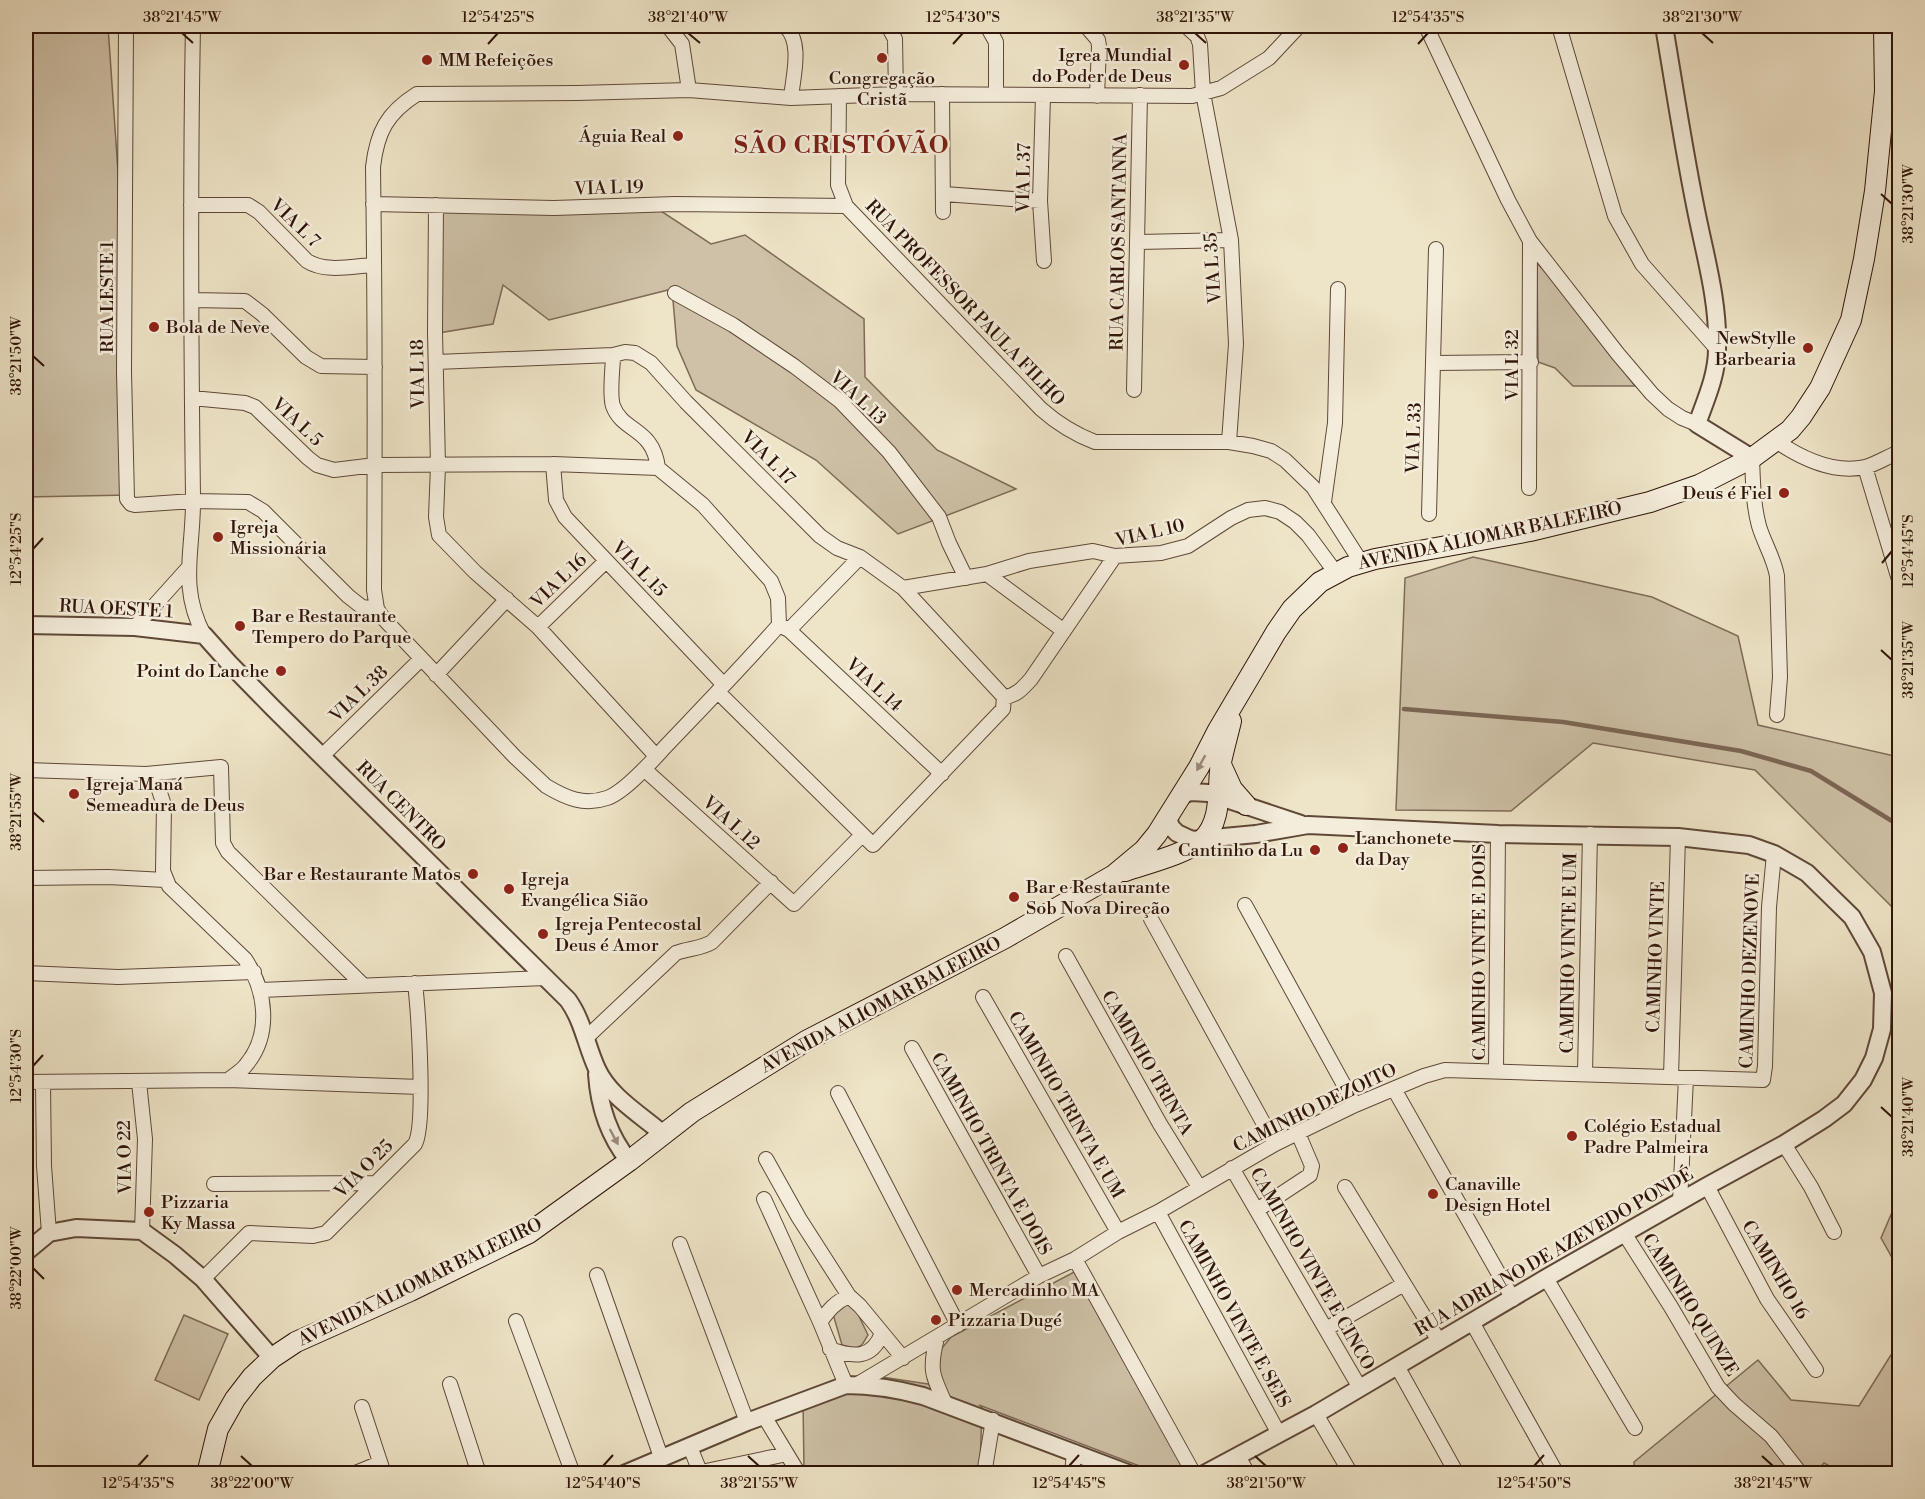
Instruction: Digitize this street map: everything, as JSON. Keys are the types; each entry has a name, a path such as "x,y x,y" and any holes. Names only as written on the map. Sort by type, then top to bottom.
{"main road":[{"name":"AVENIDA ALIOMAR BALEEIRO","path":"207,1473 218,1429 235,1399 246,1384 272,1358 296,1342 410,1291 529,1233 692,1112 806,1041 1005,938 1114,875 1144,850 1168,817 1276,632 1292,609 1320,582 1361,562 1530,531 1650,502 1698,485 1752,459 1790,430 1811,404 1833,364 1851,320 1875,191 1885,91 1884,26"},
{"name":"AVENIDA ALIOMAR BALEEIRO","path":"1114,875 1176,853 1200,842 1205,837 1217,812 1221,763 1231,719 1240,693"},
{"path":"1221,763 1232,789 1246,805"}],"street":[{"name":"RUA LESTE 1","path":"126,26 124,372 127,499 135,505 193,501"},
{"name":"RUA CENTRO","path":"194,26 191,205 193,501 189,567 191,604 204,635 229,663 568,1000 578,1013 609,1101 609,1130 629,1161"},
{"path":"668,26 682,44 689,90"},
{"path":"785,26 791,32 796,48 791,98"},
{"path":"888,26 895,39 896,94"},
{"path":"987,26 996,42 996,94"},
{"path":"1086,26 1098,40 1099,46 1096,96"},
{"name":"VIA L 35","path":"1186,26 1197,36 1200,44 1203,93 1232,240 1236,344 1229,442"},
{"path":"1426,26 1508,200 1530,241 1618,354 1668,409 1682,418 1697,423 1752,459 1758,522 1775,564 1777,576 1780,677 1777,715"},
{"path":"1559,26 1615,216 1642,264 1718,349"},
{"path":"1664,26 1713,294 1718,349 1712,383 1697,423"},
{"path":"860,557 784,627 644,769 610,797 584,802 561,795 546,786 515,757 421,659 377,609 374,590 373,167 375,147 392,114 400,105 417,94 689,90 791,98 896,94 1192,96 1234,81 1269,58 1294,27"},
{"path":"942,94 943,212"},
{"name":"RUA CARLOS SANTANNA","path":"1134,390 1140,95"},
{"name":"RUA PROFESSOR PAULA FILHO","path":"840,96 838,185 846,206 1041,409 1068,430 1095,442 1229,442 1271,451 1298,471 1324,502 1361,562"},
{"name":"VIA L 37","path":"1043,96 1040,201 1044,261"},
{"path":"944,194 1040,201"},
{"name":"VIA L 19","path":"373,204 554,208 675,204 846,206"},
{"name":"VIA L 7","path":"191,205 248,205 259,212 307,261 314,265 324,268 374,265"},
{"name":"VIA L 18","path":"436,205 438,465 436,517 440,535 444,540 475,572 507,599"},
{"path":"1138,242 1232,240"},
{"name":"VIA L 32","path":"1529,488 1530,241"},
{"name":"VIA L 33","path":"1429,514 1436,249"},
{"path":"1324,502 1335,423 1338,289"},
{"name":"VIA L 13","path":"675,293 733,325 794,366 840,401 889,452 939,517 966,578"},
{"path":"192,300 245,301 262,314 306,357 321,366 375,367"},
{"name":"VIA L 17","path":"436,362 635,353 651,363 686,402 820,536 837,548 860,557 903,588 1003,703"},
{"path":"613,355 612,405 621,418 651,444 656,453 658,468 703,505 771,581 778,598 784,627"},
{"path":"1434,363 1531,362"},
{"name":"VIA L 5","path":"192,398 245,403 255,407 308,458 324,468 334,470 375,465 553,464 658,468"},
{"path":"1776,441 1797,455 1828,466 1865,467 1899,452"},
{"name":"VIA L 15","path":"553,464 556,500 560,511 721,689"},
{"path":"1865,467 1899,583"},
{"path":"193,501 248,502 256,506 348,596 362,607 377,609"},
{"name":"VIA L 10","path":"794,904 942,774 1003,703 1024,687 1115,556 1161,552 1188,546 1231,518 1248,510 1265,508 1280,512 1295,522 1308,535 1336,573"},
{"path":"903,588 987,574 1029,561 1093,550 1115,556"},
{"name":"VIA L 16","path":"538,627 606,561"},
{"path":"135,627 189,567"},
{"path":"987,574 1064,631"},
{"path":"436,675 507,599 538,627 656,756"},
{"name":"RUA OESTE 1","path":"26,625 135,627 204,635"},
{"name":"VIA L 14","path":"784,627 942,774"},
{"name":"VIA L 38","path":"322,756 421,659"},
{"path":"721,689 868,840"},
{"path":"26,770 146,774 221,766 224,843 228,852 364,986"},
{"name":"VIA L 12","path":"644,769 794,904"},
{"path":"146,774 157,784 164,805 163,871 165,880 244,959 254,972 261,990 263,1027 260,1042 245,1067 228,1080"},
{"name":"RUA ADRIANO DE AZEVEDO PONDÉ","path":"1182,795 1198,792 1219,796 1280,818 1308,825 1498,834 1678,837 1749,845 1774,854 1807,873 1852,917 1872,952 1882,993 1882,1029 1874,1058 1863,1080 1844,1104 1824,1119 1784,1144 1546,1278 1316,1414 1204,1473"},
{"name":"RUA ADRIANO DE AZEVEDO PONDÉ","path":"1168,817 1171,827 1185,838 1192,840 1256,834 1308,825"},
{"name":"CAMINHO VINTE E DOIS","path":"1496,1071 1498,834"},
{"name":"CAMINHO VINTE E UM","path":"1585,1073 1590,834"},
{"name":"CAMINHO VINTE","path":"1671,1077 1678,837"},
{"name":"CAMINHO DEZENOVE","path":"1753,1080 1761,1080 1764,1077 1769,907 1774,854"},
{"path":"26,878 108,877 165,880"},
{"path":"586,1038 676,954 712,942 771,882"},
{"path":"1245,905 1355,1105"},
{"path":"1151,919 1275,1144"},
{"name":"CAMINHO TRINTA","path":"1066,956 1198,1187"},
{"path":"26,973 118,977 254,972"},
{"path":"261,990 546,978"},
{"name":"VIA O 25","path":"203,1279 249,1233 313,1236 326,1233 415,1144 418,1138 420,1087 418,1003 415,983"},
{"name":"CAMINHO TRINTA E UM","path":"983,997 1118,1232"},
{"name":"CAMINHO TRINTA E DOIS","path":"912,1048 1039,1276"},
{"name":"CAMINHO DEZOITO","path":"851,1385 903,1358 1039,1276 1075,1259 1118,1232 1158,1212 1275,1144 1355,1105 1424,1076 1445,1070 1753,1080"},
{"path":"1680,1202 1686,1078"},
{"path":"26,1082 228,1080 420,1087"},
{"name":"VIA O 22","path":"139,1082 145,1139 142,1231"},
{"path":"43,1083 44,1166 49,1233"},
{"path":"1394,1089 1513,1299"},
{"path":"838,1093 958,1325"},
{"name":"RUA CENTRO","path":"609,1101 663,1134"},
{"path":"1257,1210 1310,1174 1312,1166 1298,1133"},
{"path":"1784,1144 1811,1187 1834,1232"},
{"path":"766,1159 799,1218 849,1296 903,1358"},
{"name":"CAMINHO VINTE E CINCO","path":"1232,1168 1360,1388"},
{"path":"214,1184 375,1183"},
{"name":"CAMINHO 16","path":"1707,1186 1767,1299 1816,1370"},
{"path":"1345,1187 1439,1341"},
{"path":"764,1198 830,1349 851,1385"},
{"name":"CAMINHO VINTE E SEIS","path":"1158,1212 1279,1434"},
{"path":"26,1252 49,1233 76,1228 142,1231 203,1279 272,1358"},
{"name":"CAMINHO QUINZE","path":"1624,1233 1718,1387 1771,1436 1801,1473"},
{"path":"680,1244 747,1422"},
{"path":"1075,1259 1194,1473"},
{"path":"597,1275 661,1457"},
{"path":"1546,1278 1635,1428"},
{"path":"1326,1329 1404,1284"},
{"path":"820,1322 830,1307 849,1296"},
{"path":"516,1321 573,1473"},
{"path":"1472,1322 1557,1473"},
{"path":"830,1349 850,1356 866,1353 878,1342 882,1333"},
{"path":"937,1338 931,1360 932,1369 945,1403"},
{"path":"1396,1366 1457,1473"},
{"path":"450,1384 479,1473"},
{"path":"624,1473 747,1422 851,1385 904,1391 945,1403 1130,1473"},
{"path":"353,1473 382,1468 362,1407"},
{"path":"1316,1414 1351,1473"},
{"path":"764,1416 800,1473"},
{"path":"984,1473 993,1420"},
{"path":"690,1447 701,1473 787,1454"},
{"path":"1072,1473 1074,1452"},
{"path":"1238,1456 1248,1473"}],"shaded area":[{"path":"26,26 108,26 128,318 130,495 26,497"},
{"path":"439,201 661,211 711,244 745,235 864,319 865,377 937,450 1016,489 898,534 816,460 696,390 677,346 672,289 549,320 503,285 493,324 438,333"},
{"path":"1537,263 1561,289 1635,386 1573,386 1555,368 1538,362"},
{"path":"1473,557 1652,597 1738,636 1758,725 1899,757 1899,914 1755,770 1593,743 1511,811 1396,810 1405,578"},
{"path":"1899,1196 1899,1270 1881,1238"},
{"path":"1078,1270 1185,1471 1150,1470 979,1405 982,1407 980,1467 804,1470 803,1401 862,1374 928,1384 940,1389 938,1353 951,1337"},
{"path":"848,1304 854,1306 868,1335 862,1345 854,1349 842,1345 833,1314 841,1306"},
{"path":"184,1315 228,1334 199,1400 155,1380"},
{"path":"1899,1342 1899,1473 1842,1473 1824,1463 1815,1473 1635,1474 1634,1462 1758,1360 1791,1400 1859,1406"}],"waterway":[{"path":"1404,709 1563,722 1741,751 1811,771 1900,826"}],"place":[{"name":"Congregação Cristã","path":"882,58"},
{"name":"MM Refeições","path":"427,60"},
{"name":"Igrea Mundial do Poder de Deus","path":"1184,65"},
{"name":"Águia Real","path":"678,136"},
{"name":"Bola de Neve","path":"154,327"},
{"name":"NewStylle Barbearia","path":"1808,348"},
{"name":"Deus é Fiel","path":"1784,493"},
{"name":"Igreja Missionária","path":"218,537"},
{"name":"Bar e Restaurante Tempero do Parque","path":"240,626"},
{"name":"Point do Lanche","path":"281,671"},
{"name":"Igreja Maná Semeadura de Deus","path":"74,794"},
{"name":"Lanchonete da Day","path":"1343,848"},
{"name":"Cantinho da Lu","path":"1315,850"},
{"name":"Bar e Restaurante Matos","path":"473,874"},
{"name":"Igreja Evangélica Sião","path":"509,889"},
{"name":"Bar e Restaurante Sob Nova Direção","path":"1014,897"},
{"name":"Igreja Pentecostal Deus é Amor","path":"543,934"},
{"name":"Colégio Estadual Padre Palmeira","path":"1572,1136"},
{"name":"Canaville Design Hotel","path":"1433,1194"},
{"name":"Pizzaria Ky Massa","path":"149,1212"},
{"name":"Mercadinho MA","path":"957,1290"},
{"name":"Pizzaria Dugé","path":"936,1320"}],"district":[{"name":"SÃO CRISTÓVÃO","path":"842,146"}]}
